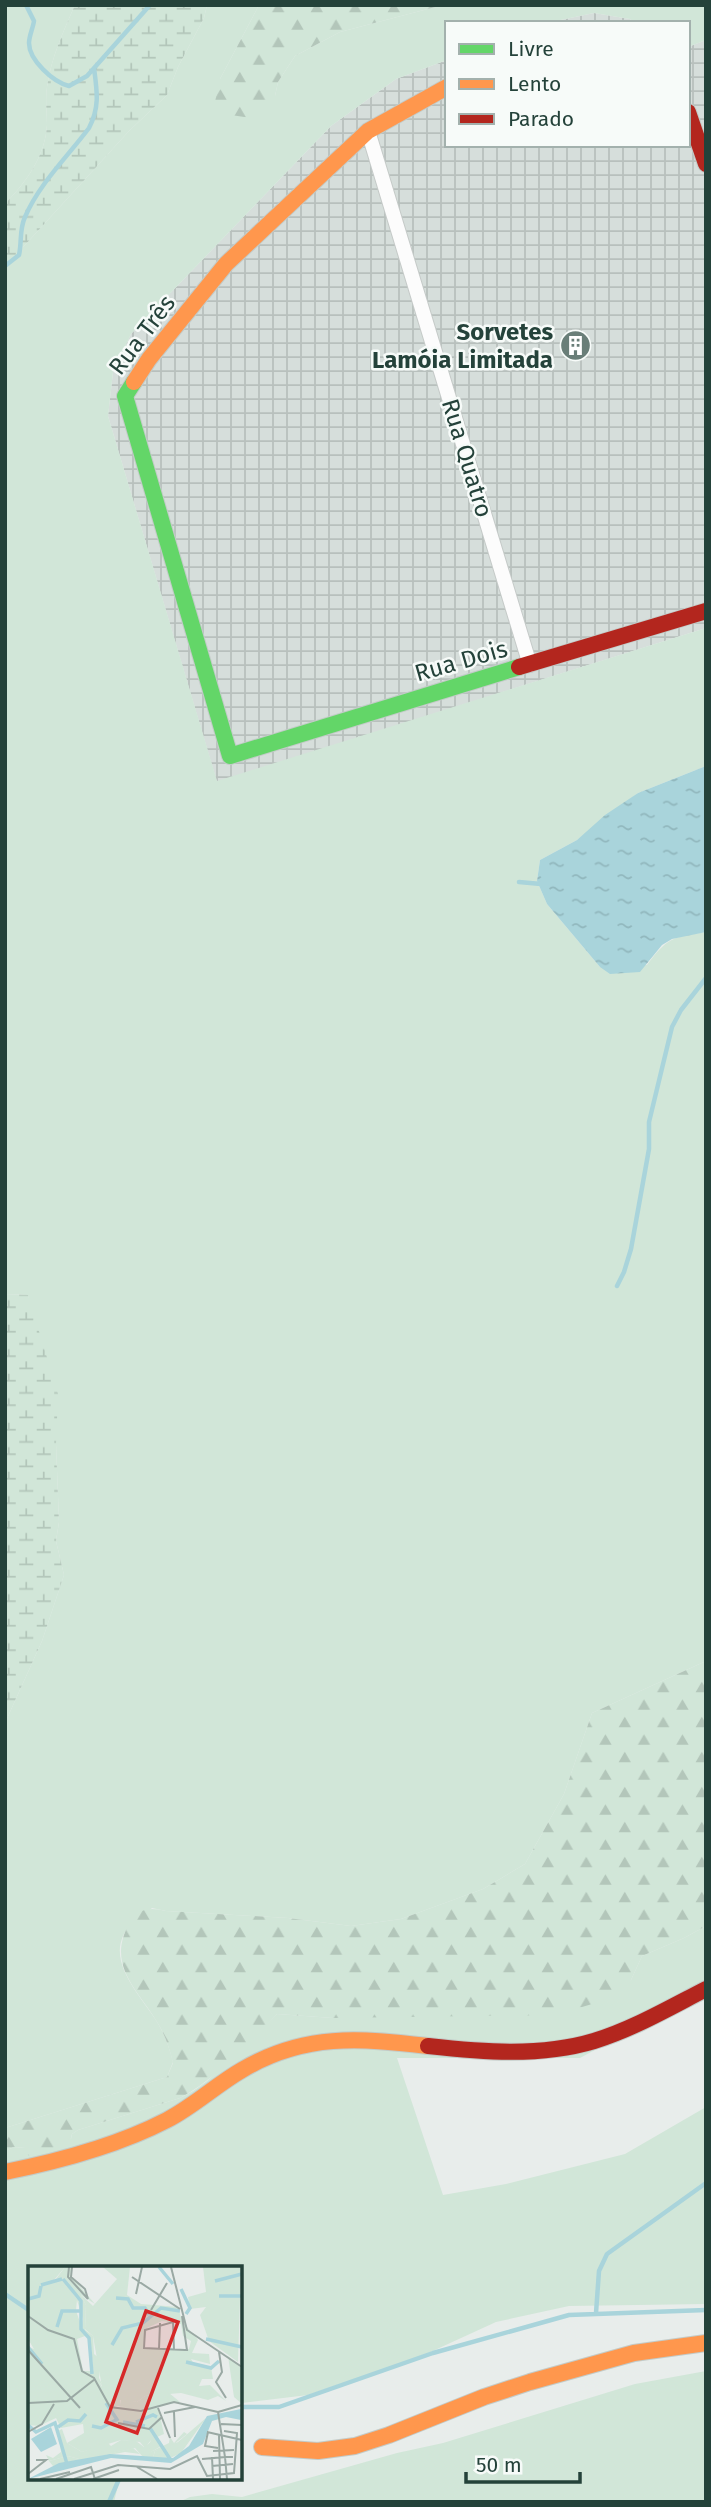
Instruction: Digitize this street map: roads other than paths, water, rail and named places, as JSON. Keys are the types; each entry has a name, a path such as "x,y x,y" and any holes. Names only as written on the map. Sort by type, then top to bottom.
{"street":[{"name":"Rua Três","path":"230,756 125,396 149,359 226,264 368,131 445,88"},
{"path":"690,118 706,164"},
{"name":"Rua Quatro","path":"368,131 530,665"},
{"name":"Rua Dois","path":"230,756 386,706 706,611"},
{"path":"5,2172 104,2145 157,2126 200,2101 242,2070 277,2053 317,2042 359,2039 447,2048 531,2051 575,2046 617,2032 706,1989"},
{"path":"262,2447 303,2451 335,2450 367,2443 404,2431 484,2397 631,2352 706,2343"}],"water":[{"path":"706,766 706,932 672,939 662,945 640,972 610,974 600,967 547,904 537,881 540,860 577,840 605,815 638,793"}],"waterway":[{"path":"26,5 34,21 29,43 33,56 49,75 69,86 87,76 150,5"},
{"path":"5,266 19,255 23,222 38,193 89,128 97,99 94,68"},
{"path":"519,882 541,884"},
{"path":"617,1286 631,1249 649,1149 649,1122 672,1027 681,1010 706,978"},
{"path":"596,2313 599,2271 607,2254 706,2183"},
{"path":"5,2294 28,2310"},
{"path":"242,2407 279,2407 433,2353 569,2315 706,2310"},
{"path":"109,2502 119,2479"}],"place":[{"name":"Sorvetes Lamóia Limitada","path":"576,346"}]}
